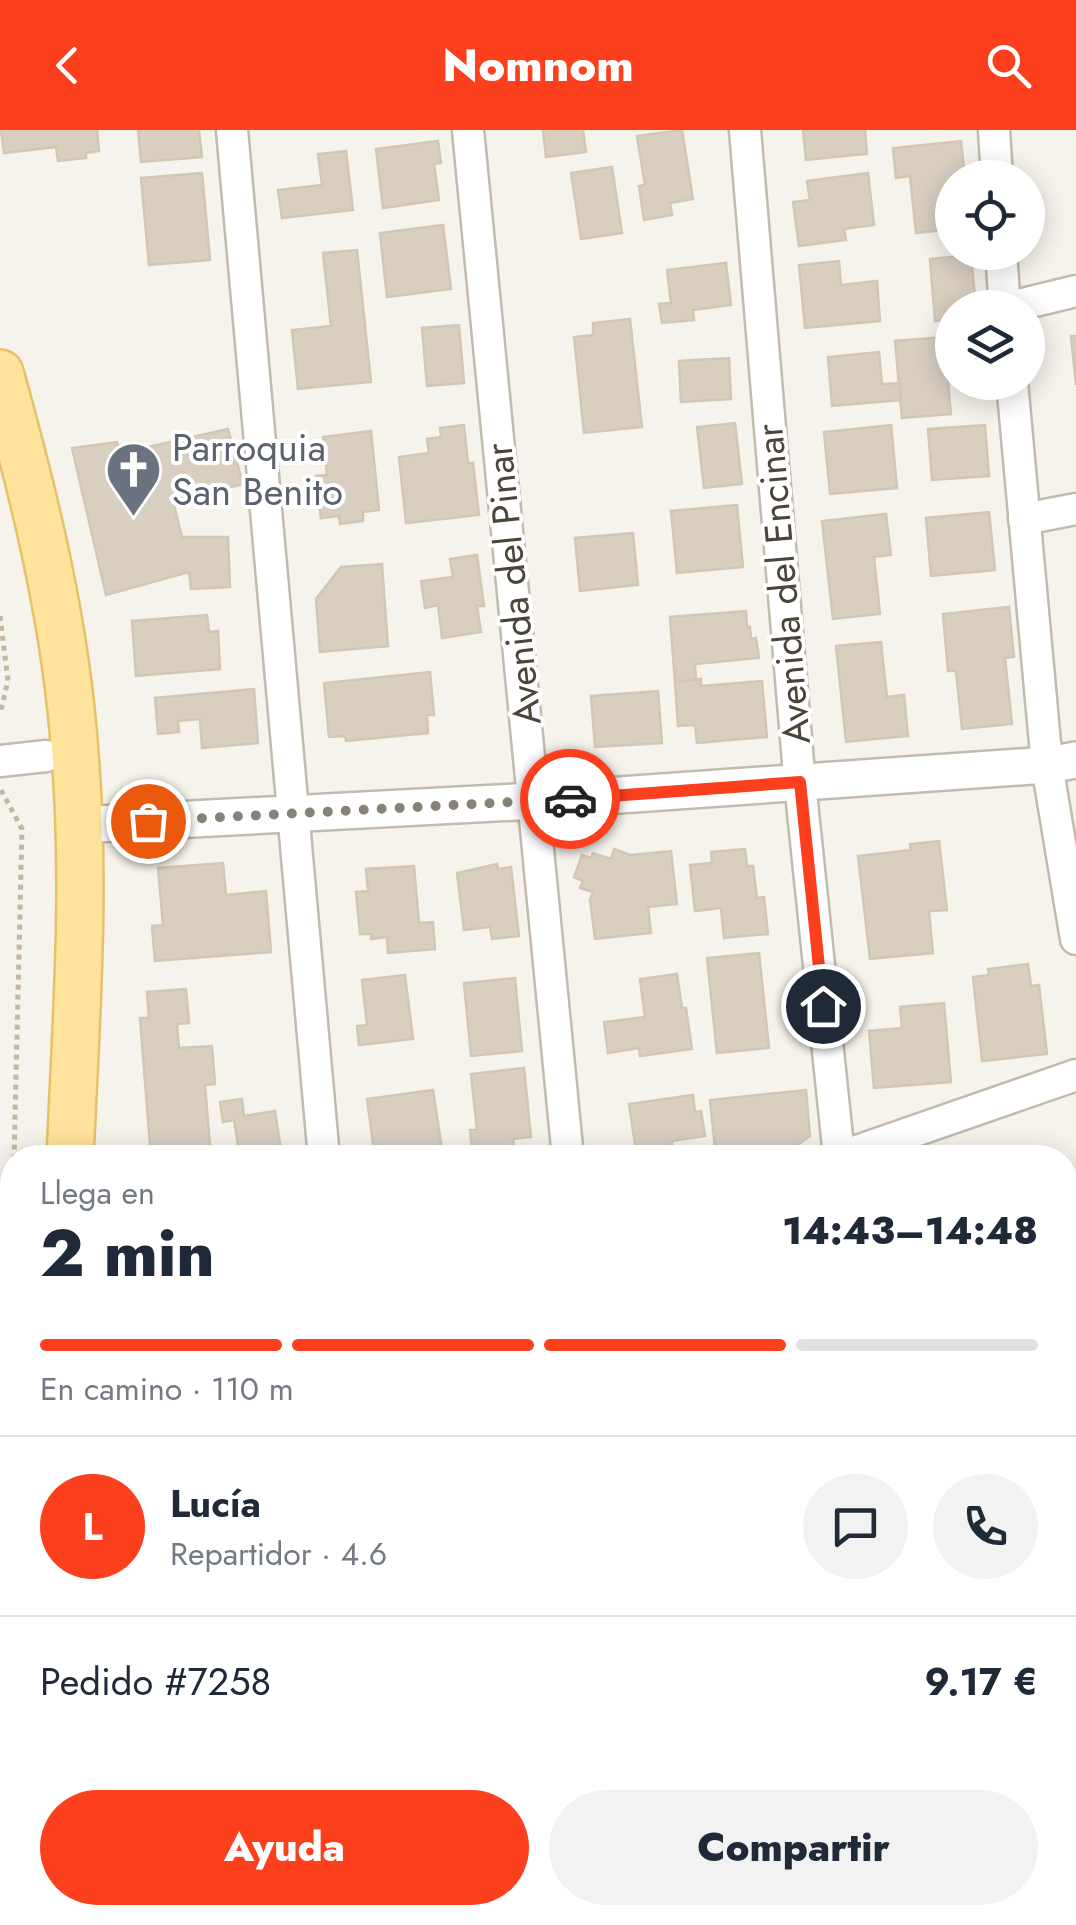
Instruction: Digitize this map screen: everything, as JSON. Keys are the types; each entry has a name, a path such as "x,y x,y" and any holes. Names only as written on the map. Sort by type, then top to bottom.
{"main road":[{"path":"0,373 47,550 76,754 79,956 71,1145"},
{"path":"0,479 36,643 52,833 52,941 42,1145"}],"street":[{"path":"232,130 323,1145"},
{"name":"Avenida del Pinar","path":"468,130 567,1145"},
{"name":"Avenida del Encinar","path":"746,130 800,782 837,1145"},
{"path":"994,130 996,160"},
{"path":"1045,299 1076,291"},
{"path":"1014,400 1024,519 1062,763 1076,939"},
{"path":"1024,519 1076,509"},
{"path":"0,760 46,756"},
{"path":"78,824 534,801 1062,763"},
{"path":"873,1145 1076,1075"}],"path":[{"path":"0,616 8,681 0,714"},
{"path":"0,777 1,793 22,829 15,1145"}],"building":[{"path":"1,130 97,130 99,151 86,153 86,158 58,161 56,147 4,153"},
{"path":"138,130 199,130 202,157 141,162"},
{"path":"543,130 583,130 586,152 546,157"},
{"path":"682,130 693,199 670,203 672,215 644,220 639,186 645,185 637,136"},
{"path":"803,130 865,130 867,154 806,160"},
{"path":"438,141 441,163 434,164 439,200 383,208 376,149"},
{"path":"961,141 963,160 935,160 935,231 916,233 910,176 896,178 893,148"},
{"path":"346,151 353,210 282,218 278,190 322,185 318,154"},
{"path":"612,167 622,233 581,239 571,173"},
{"path":"202,173 210,260 149,265 141,178"},
{"path":"868,173 874,225 844,229 846,240 799,246 793,202 810,200 807,181"},
{"path":"443,225 451,289 387,297 380,233"},
{"path":"357,250 371,382 298,389 292,330 331,326 323,253"},
{"path":"930,259 935,259 935,270 972,270 974,290 935,290 935,321"},
{"path":"839,261 841,285 877,281 880,321 805,328 799,265"},
{"path":"726,263 731,305 693,310 694,320 662,323 659,304 671,303 667,270"},
{"path":"630,319 642,427 584,433 574,337 593,335 593,323"},
{"path":"459,325 464,383 427,386 422,328"},
{"path":"1071,336 1076,336 1076,385"},
{"path":"935,338 935,400 950,400 951,414 902,418 895,341"},
{"path":"879,352 882,384 900,383 901,400 832,406 828,357"},
{"path":"729,358 731,399 681,402 679,361"},
{"path":"735,423 742,484 704,488 697,427"},
{"path":"464,425 479,515 406,523 399,457 429,453 427,439 441,437 440,428"},
{"path":"891,425 897,488 830,494 824,432"},
{"path":"985,425 989,476 932,480 928,429"},
{"name":"Parroquia San Benito","path":"228,429 243,484 173,501 182,537 228,537 230,587 191,589 189,572 106,595 72,448 117,442 121,453"},
{"path":"371,431 379,510 363,512 363,521 340,524 339,516 321,518 316,476 327,475 323,437"},
{"path":"737,505 743,567 677,573 671,511"},
{"path":"989,512 995,570 931,576 926,518"},
{"path":"886,514 891,555 874,557 880,614 833,619 822,521"},
{"path":"633,533 638,585 580,591 575,538"},
{"path":"477,555 484,606 477,606 481,632 442,638 438,605 425,608 421,581 453,577 450,559"},
{"path":"382,564 388,646 320,652 316,599 341,567"},
{"path":"1009,607 1014,657 1005,658 1012,724 962,729 956,671 948,671 943,614"},
{"path":"746,611 747,627 751,639 756,638 759,658 695,664 696,680 675,682 670,617"},
{"path":"207,615 209,632 218,631 220,669 136,676 132,621"},
{"path":"881,642 887,697 904,695 908,736 846,742 836,646"},
{"path":"430,672 434,715 427,715 428,733 346,741 345,736 329,737 324,683"},
{"path":"701,679 701,686 762,681 767,737 697,743 695,725 678,726 675,682"},
{"path":"254,689 258,743 202,748 200,719 178,721 179,732 158,734 155,698"},
{"path":"658,691 662,743 595,747 591,696"},
{"path":"939,841 947,910 929,911 933,953 870,959 858,856 911,850 910,844"},
{"path":"614,849 630,855 671,851 677,904 648,907 651,933 595,939 590,900 593,892 580,888 583,881 574,877 582,855 591,858 593,853 611,859"},
{"path":"745,849 747,866 753,866 757,898 764,897 768,934 724,938 721,908 695,911 690,865 712,863 711,852"},
{"path":"223,863 226,895 266,891 271,952 155,961 152,926 163,925 158,868"},
{"path":"497,864 498,869 511,867 519,936 492,939 490,927 464,930 457,873"},
{"path":"414,866 419,923 433,922 435,949 388,953 387,937 371,939 371,934 360,934 356,892 368,891 366,869"},
{"path":"759,953 769,1048 717,1053 707,958"},
{"path":"1028,964 1031,986 1039,985 1047,1054 982,1061 973,977 989,975 988,969"},
{"path":"677,974 692,1049 640,1056 639,1048 608,1053 604,1022 645,1017 640,979"},
{"path":"405,975 413,1039 359,1045 357,1026 367,1025 362,980"},
{"path":"515,978 522,1051 471,1056 464,983"},
{"path":"186,989 189,1023 177,1024 179,1048 212,1046 215,1084 205,1085 210,1145 150,1145 140,1018 149,1018 147,992"},
{"path":"944,1003 951,1082 874,1088 869,1031 902,1028 900,1007"},
{"path":"524,1068 531,1137 513,1139 514,1145 472,1145 470,1130 477,1130 471,1074"},
{"path":"433,1090 441,1145 373,1145 367,1099"},
{"path":"806,1090 810,1136 798,1145 715,1145 710,1100"},
{"path":"693,1095 695,1112 701,1111 705,1136 672,1141 672,1145 635,1145 629,1104"},
{"path":"242,1099 244,1116 275,1111 280,1145 238,1145 234,1120 223,1122 220,1102"}],"way so far":[{"path":"148,821 570,799"}],"place":[{"name":"Parroquia San Benito","path":"133,519"}],"route":[{"path":"570,799 800,782 823,1006"}]}
